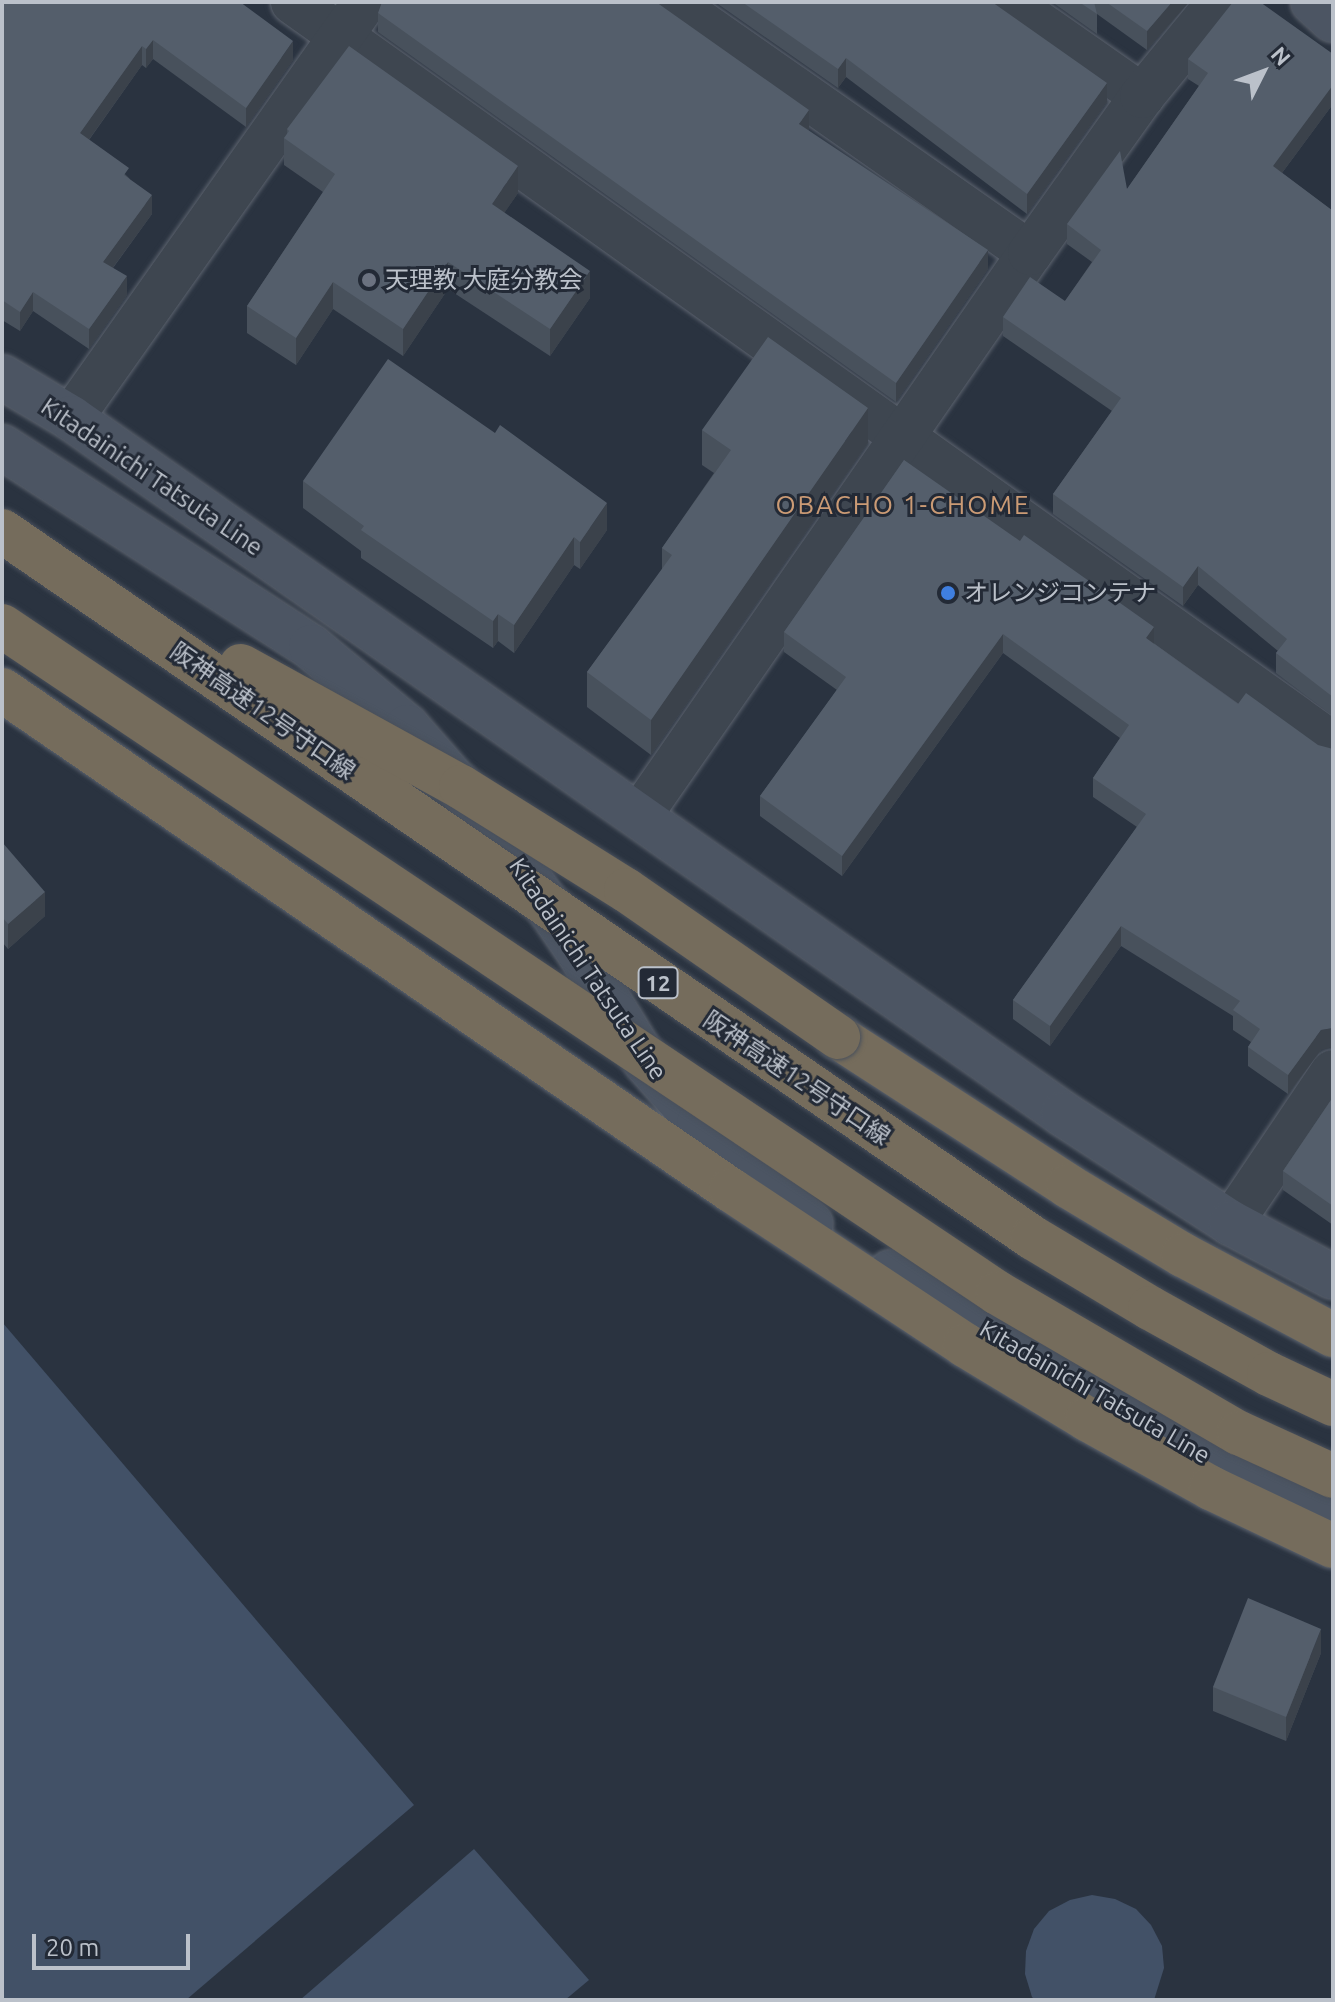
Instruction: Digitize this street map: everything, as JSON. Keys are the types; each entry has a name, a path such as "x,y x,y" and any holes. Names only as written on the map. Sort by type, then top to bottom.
{"highway":[{"name":"阪神高速12号守口線","path":"2,531 1033,1238 1176,1322 1333,1404"},
{"path":"65,575 261,676 461,787 626,890 838,1037 1068,1186 1183,1255 1333,1335"},
{"path":"2,626 998,1293 1239,1433 1333,1476"},
{"path":"2,690 731,1190 965,1345 1087,1419 1211,1488 1333,1546"}],"main road":[{"path":"1313,2 1333,20"},
{"name":"Kitadainichi Tatsuta Line","path":"2,377 71,418 1063,1114 1231,1223 1333,1277"},
{"name":"Kitadainichi Tatsuta Line","path":"2,447 311,647 407,727 492,824 579,952 646,1062 699,1123 755,1178 812,1224 1041,1363 1214,1461 1333,1515"}],"street":[{"path":"293,2 353,18 903,438 1333,744"},
{"path":"671,2 1030,253"},
{"path":"1008,2 1142,96"},
{"path":"640,815 1030,253 1142,96 1219,2"},
{"path":"71,418 353,18"},
{"path":"1231,1223 1333,1072"}],"water":[{"path":"2,1322 414,1805 186,2000 2,2000"},
{"path":"474,1849 589,1980 565,2000 300,2000"},
{"path":"1092,1895 1115,1899 1136,1909 1151,1925 1162,1946 1164,1968 1154,2000 1035,2000 1032,1997 1025,1974 1026,1951 1034,1929 1049,1911 1070,1900"}],"building":[{"path":"2,2 240,2 293,41 246,108 153,40 146,49 142,46 80,133 129,168 124,175 152,195 103,262 127,276 89,329 33,292 20,312 2,300"},
{"path":"382,2 656,2 809,110 799,124 988,250 896,383 378,13"},
{"path":"742,2 992,2 1107,83 1027,194 846,58 838,69"},
{"path":"1079,2 1094,2 1097,14"},
{"path":"1106,2 1172,2 1147,31"},
{"path":"1233,2 1260,2 1333,54 1333,85 1273,166 1333,211 1333,697 1276,653 1287,639 1198,566 1183,587 1053,494 1121,398 1003,317 1030,277 1065,301 1101,250 1067,224 1120,151 1127,189 1208,73 1188,59"},
{"path":"349,46 518,166 492,204 590,271 550,329 448,262 403,329 333,282 296,338 247,306 335,174 284,138 289,131 287,129"},
{"path":"768,337 868,408 651,720 587,672 672,555 662,548 731,450 702,430"},
{"path":"388,359 495,433 500,425 607,503 580,542 574,537 514,625 498,614 493,621 361,530 364,526 303,481"},
{"path":"904,460 1020,541 1024,535 1154,627 1146,638 1238,704 1246,693 1318,745 1333,749 1333,1028 1321,1030 1288,1075 1248,1047 1260,1029 1233,1010 1240,1001 1121,926 1050,1026 1013,1000 1146,814 1093,778 1129,725 1003,634 842,856 760,796 846,677 784,632"},
{"path":"2,842 45,892 8,924 2,917"},
{"path":"1333,1097 1333,1206 1283,1171"},
{"path":"1248,1598 1321,1629 1286,1717 1213,1687"}],"place":[{"name":"天理教 大庭分教会","path":"369,280"},
{"name":"オレンジコンテナ","path":"948,593"}],"district":[{"name":"OBACHO 1-CHOME","path":"903,505"}]}
